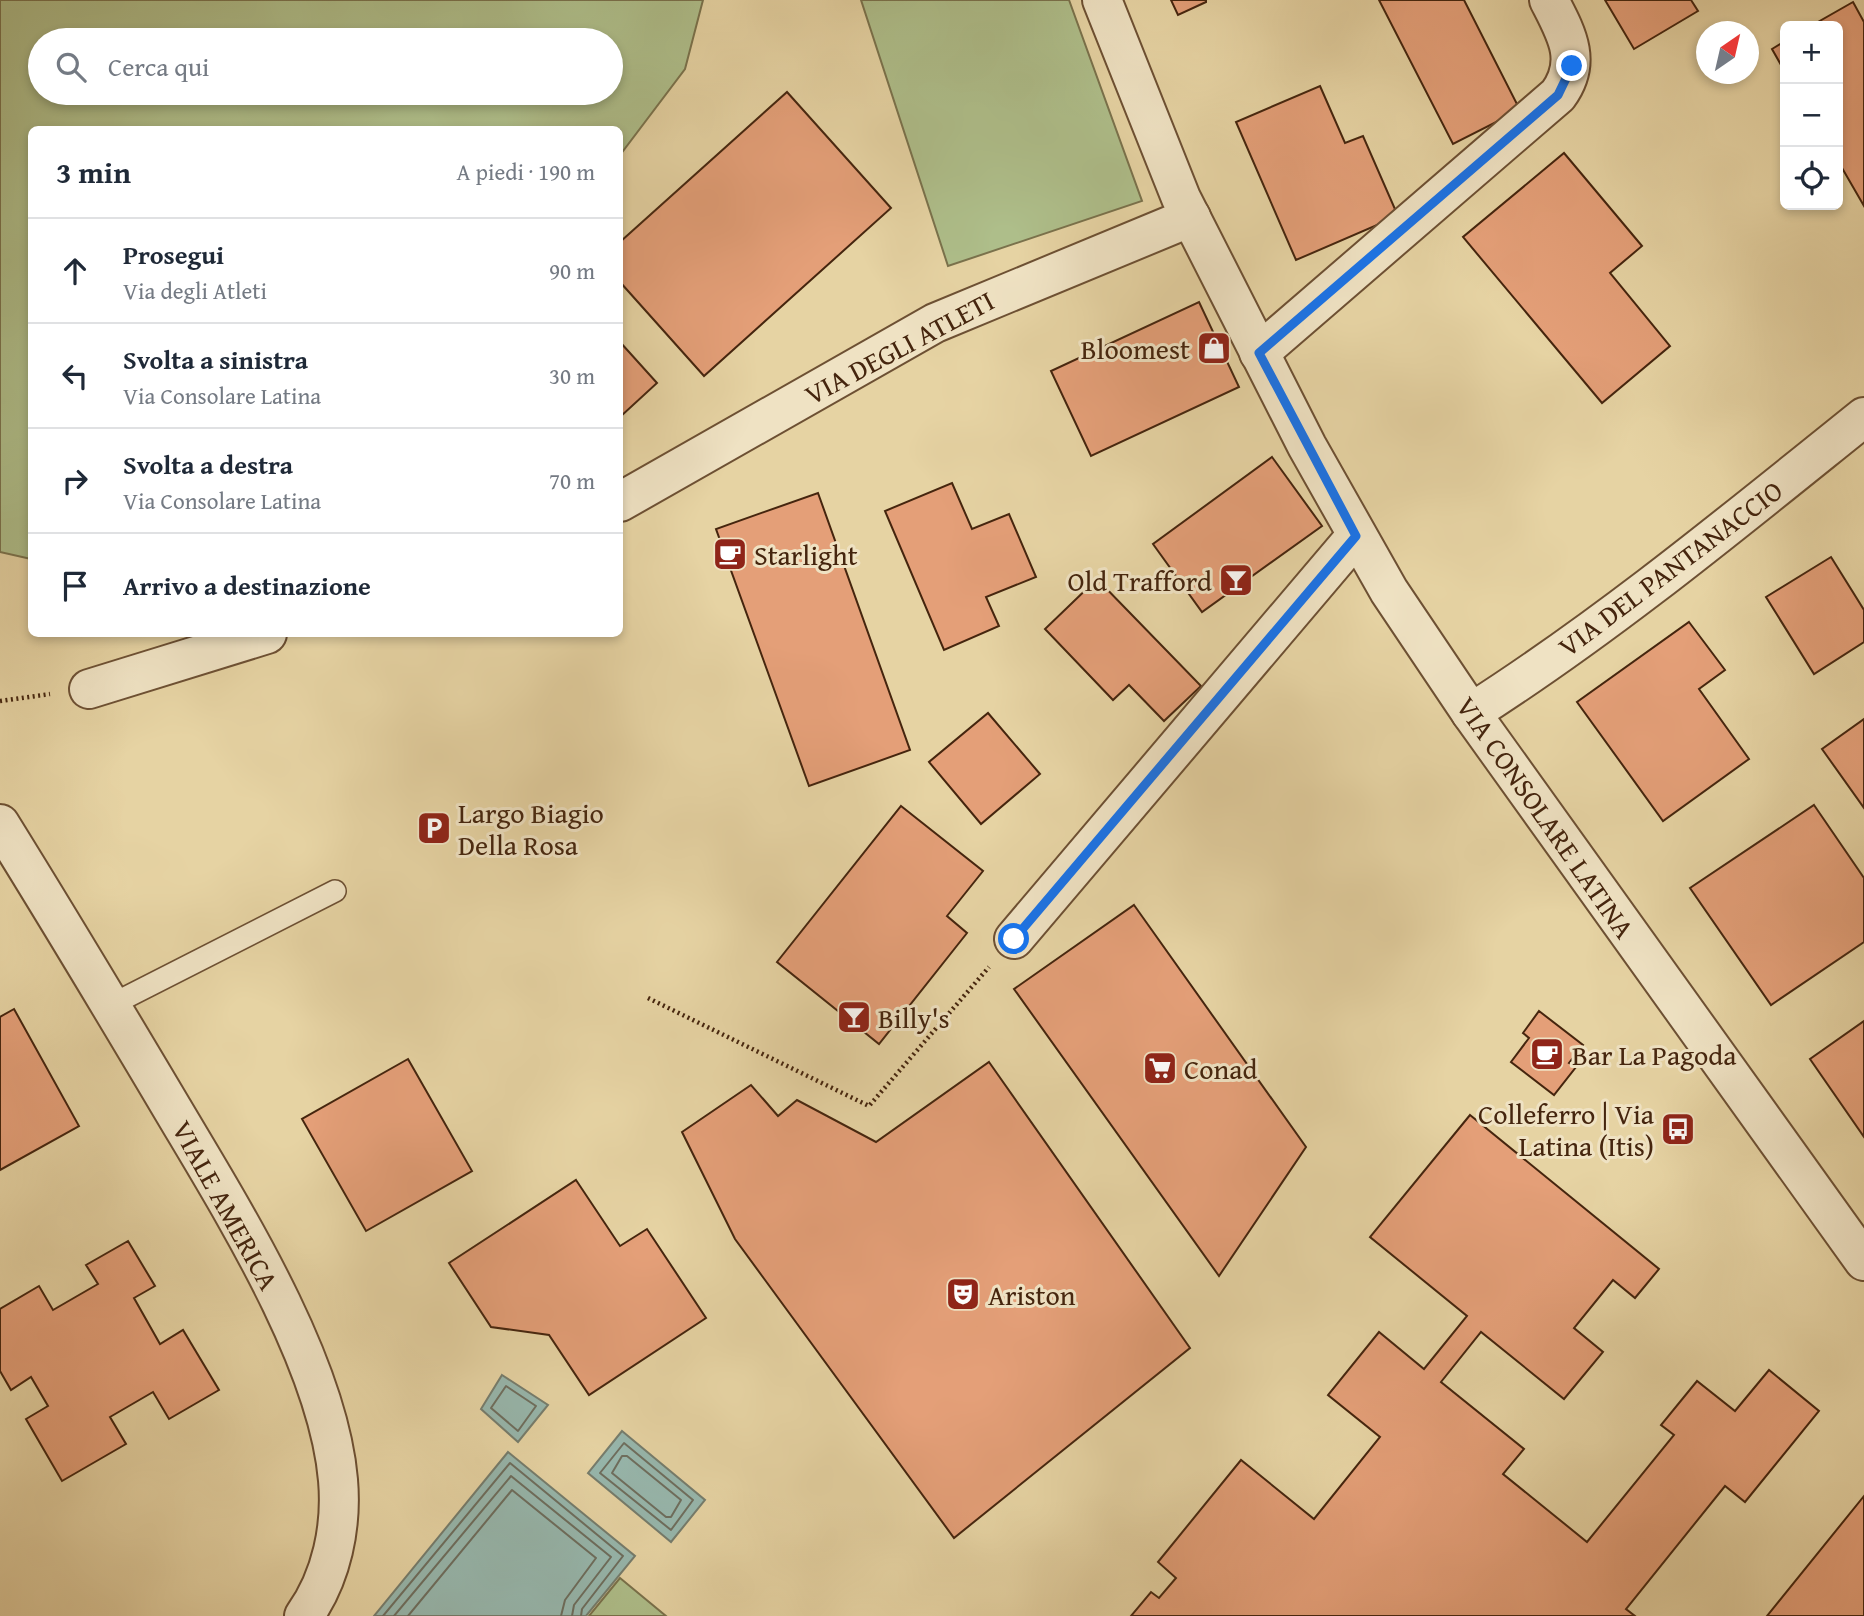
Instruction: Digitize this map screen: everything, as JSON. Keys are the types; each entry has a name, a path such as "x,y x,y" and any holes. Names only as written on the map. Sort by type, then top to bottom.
{"street":[{"name":"VIA CONSOLARE LATINA","path":"1102,0 1153,132 1191,218 1356,536 1402,612 1471,713 1864,1261"},
{"path":"1259,353 1558,95 1569,77 1572,57 1566,34 1549,0"},
{"name":"VIA DEGLI ATLETI","path":"623,500 934,323 1191,218"},
{"name":"VIA DEL PANTANACCIO","path":"1471,713 1509,689 1703,546 1864,417"},
{"path":"1014,939 1356,536"},
{"path":"89,689 257,637"},
{"name":"VIALE AMERICA","path":"0,824 111,1005 240,1225 276,1295 319,1394 338,1479 339,1521 330,1564 304,1616"}],"lane":[{"path":"111,1005 335,891"}],"path":[{"path":"0,701 89,689"},
{"path":"648,998 869,1106 1014,939"}],"green space":[{"path":"0,0 703,0 685,69 623,151 623,126 28,126 28,558 0,552"},
{"path":"861,0 1069,0 1142,201 948,266"},
{"path":"620,1578 666,1616 589,1616"}],"water":[{"path":"502,1375 548,1405 518,1442 481,1409"},
{"path":"622,1431 705,1500 671,1542 588,1473"},
{"path":"508,1452 635,1556 586,1616 374,1616"}],"building":[{"path":"1171,0 1206,0 1206,2 1178,15"},
{"path":"1379,0 1464,0 1520,110 1453,144"},
{"path":"1605,0 1691,0 1698,11 1634,49"},
{"path":"1853,2 1864,22 1864,206 1843,170 1843,21 1820,21"},
{"path":"1780,44 1780,63 1772,49"},
{"path":"1320,86 1345,143 1363,136 1398,216 1296,260 1236,122"},
{"path":"787,92 891,208 704,376 623,285 623,239"},
{"path":"1564,153 1642,246 1610,273 1670,346 1602,403 1463,237"},
{"path":"1199,302 1239,387 1091,456 1051,371"},
{"path":"623,345 657,383 623,414"},
{"path":"1272,457 1322,526 1202,612 1153,544"},
{"path":"952,483 972,529 1009,514 1036,577 986,597 999,626 944,650 885,511"},
{"path":"818,493 910,750 809,786 716,529"},
{"path":"1831,557 1864,610 1864,642 1814,674 1766,597"},
{"path":"1097,579 1201,686 1164,721 1129,685 1113,700 1045,629"},
{"path":"1689,622 1725,670 1699,689 1749,759 1663,821 1577,702"},
{"path":"988,713 1040,774 981,824 929,762"},
{"path":"1864,719 1864,808 1822,749"},
{"path":"1814,805 1864,878 1864,942 1771,1005 1690,888"},
{"path":"901,806 983,871 947,916 967,933 879,1044 777,962"},
{"name":"Conad","path":"1134,905 1306,1147 1219,1276 1014,989"},
{"path":"14,1009 79,1126 0,1170 0,1017"},
{"name":"Bar La Pagoda","path":"1539,1011 1583,1045 1569,1063 1576,1067 1554,1095 1511,1062 1529,1038 1523,1033"},
{"path":"1864,1021 1864,1137 1810,1059"},
{"path":"408,1059 472,1171 366,1231 302,1119"},
{"name":"Ariston","path":"989,1062 1190,1348 954,1538 735,1239 682,1132 751,1085 778,1116 797,1100 876,1142"},
{"path":"1470,1115 1659,1269 1635,1298 1613,1280 1574,1328 1603,1352 1564,1399 1481,1332 1441,1382 1524,1449 1503,1474 1587,1542 1674,1435 1661,1425 1697,1381 1735,1411 1769,1370 1819,1411 1745,1502 1725,1486 1626,1609 1635,1616 1131,1616 1151,1592 1159,1598 1176,1578 1158,1562 1241,1460 1314,1519 1380,1437 1328,1395 1379,1332 1424,1369 1467,1316 1370,1237"},
{"path":"576,1180 620,1246 647,1229 706,1318 589,1395 549,1335 491,1327 449,1263"},
{"path":"128,1241 155,1286 134,1298 160,1344 183,1330 219,1390 169,1419 153,1392 110,1417 126,1444 62,1481 26,1419 48,1406 31,1377 11,1390 0,1371 0,1309 39,1286 53,1310 98,1284 86,1265"},
{"path":"1864,1496 1864,1616 1767,1616"}],"place":[{"name":"Bloomest","path":"1214,348"},
{"name":"Starlight","path":"730,554"},
{"name":"Old Trafford","path":"1236,580"},
{"name":"Largo Biagio Della Rosa","path":"434,828"},
{"name":"Billy's","path":"854,1017"},
{"name":"Bar La Pagoda","path":"1547,1054"},
{"name":"Conad","path":"1160,1068"},
{"name":"Colleferro | Via Latina (Itis)","path":"1678,1129"},
{"name":"Ariston","path":"963,1294"}],"route":[{"path":"1014,939 1356,536 1259,353 1558,95 1572,66"}]}
